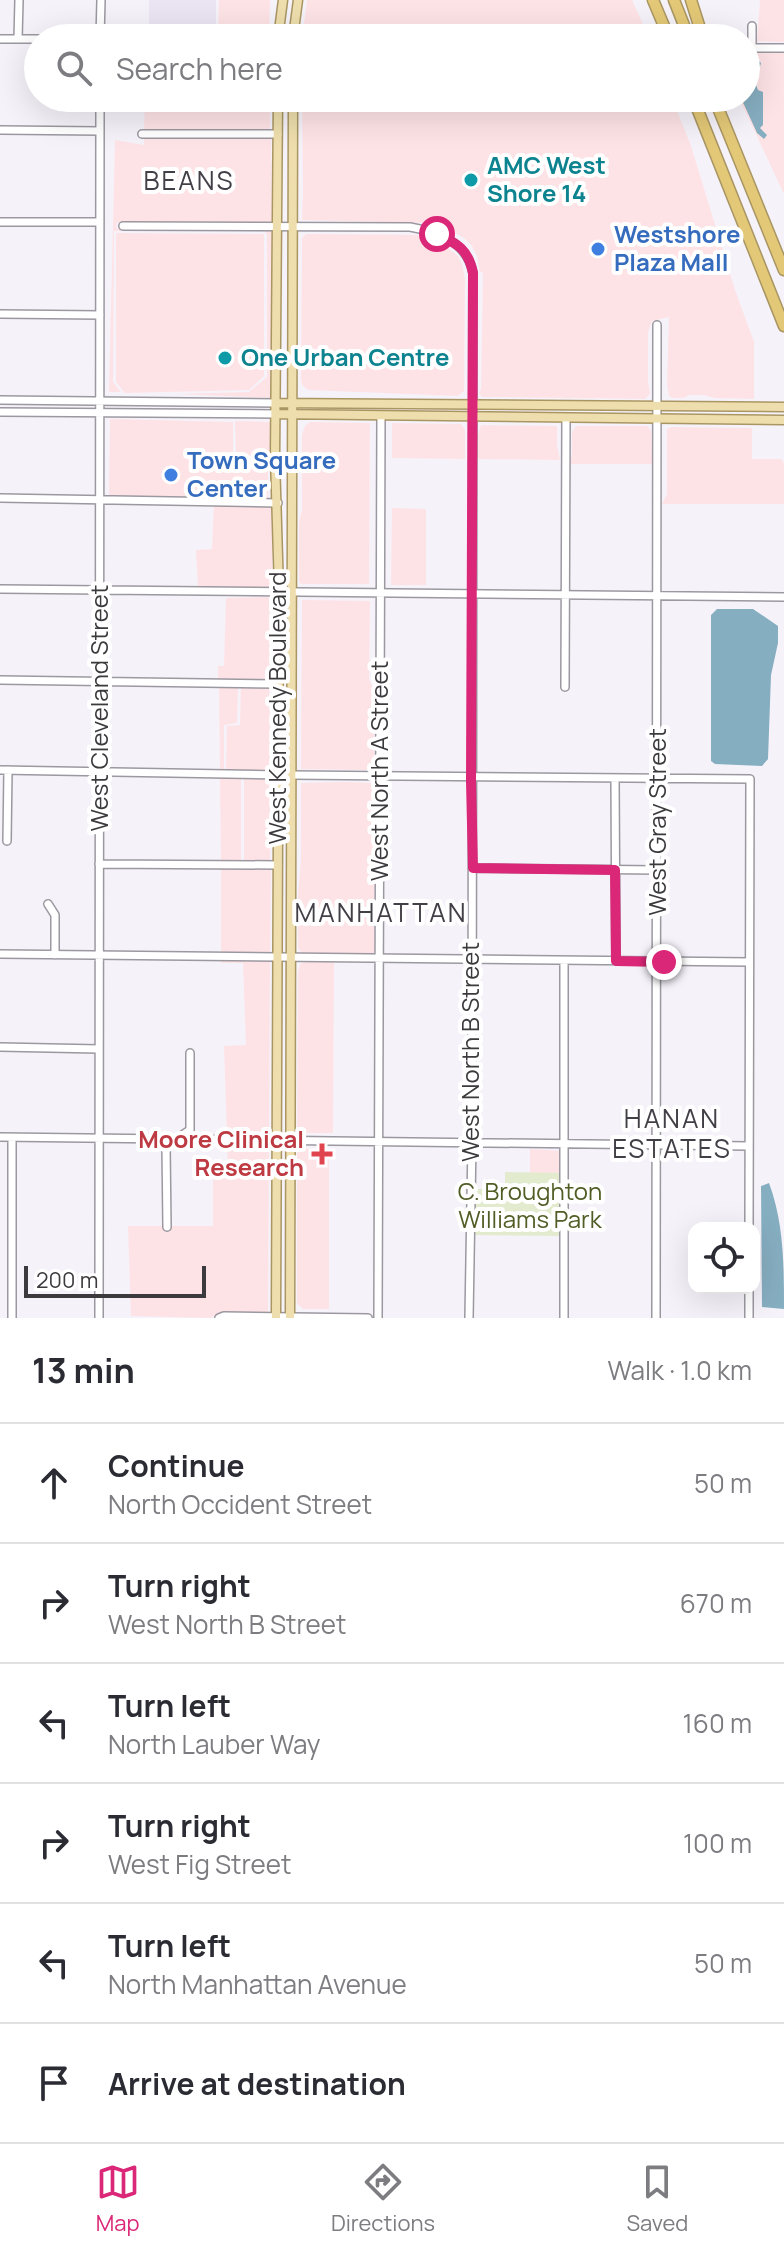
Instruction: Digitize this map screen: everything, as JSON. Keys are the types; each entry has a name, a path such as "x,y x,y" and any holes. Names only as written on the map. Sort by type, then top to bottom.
{"highway":[{"path":"653,0 663,24"},
{"path":"674,0 683,24"},
{"path":"691,0 699,24"},
{"path":"699,112 784,326"},
{"path":"721,112 784,270"}],"main road":[{"path":"280,24 283,0"},
{"path":"295,24 298,0"},
{"name":"West Kennedy Boulevard","path":"276,1317 279,591 275,470 278,112"},
{"name":"West Kennedy Boulevard","path":"290,1317 293,112"},
{"path":"278,134 292,134"},
{"path":"276,403 784,407"},
{"path":"276,414 784,420"},
{"path":"278,720 283,741 284,769 286,774 292,775"},
{"path":"279,775 285,778 286,800 292,821"}],"street":[{"path":"18,39 19,0"},
{"path":"100,24 101,0"},
{"path":"0,39 24,39"},
{"path":"760,48 784,48"},
{"name":"West Cleveland Street","path":"99,1318 100,112"},
{"path":"0,130 100,131"},
{"path":"142,134 278,134"},
{"path":"0,222 100,222"},
{"path":"123,226 292,225"},
{"name":"West North B Street","path":"292,225 424,229 462,248 470,259 473,273 469,1318"},
{"path":"0,314 100,315"},
{"name":"West Gray Street","path":"656,1318 657,325"},
{"path":"0,400 276,403"},
{"path":"0,412 276,414"},
{"name":"West North A Street","path":"378,1318 381,416"},
{"path":"565,687 566,418"},
{"path":"0,498 278,503"},
{"path":"0,589 784,597"},
{"path":"0,680 278,684"},
{"path":"7,841 4,770 279,775"},
{"path":"292,775 750,779 749,1222"},
{"path":"615,778 616,961"},
{"path":"99,864 278,865"},
{"path":"473,868 658,870"},
{"path":"48,904 55,915 55,955"},
{"path":"0,954 749,962"},
{"path":"564,961 564,1318"},
{"path":"0,1047 99,1049"},
{"path":"167,1227 166,1146 190,1130 190,1053"},
{"path":"0,1137 748,1146"},
{"path":"12,1138 12,1318"},
{"path":"749,1294 749,1318"},
{"path":"219,1318 368,1318"}],"shaded area":[{"path":"149,0 216,0 216,24 149,24"},
{"path":"219,0 270,0 269,24 218,24"},
{"path":"307,0 632,0 643,24 304,24"},
{"path":"760,0 784,0 784,42 760,41"},
{"path":"760,53 784,53 784,194 746,112 760,112"},
{"path":"145,112 270,112 270,131 144,131"},
{"name":"Westshore Plaza Mall","path":"302,112 678,112 754,342 754,399 669,396 669,317 652,321 648,332 650,394 645,399 482,397 479,393 483,273 480,272 472,246 448,229 426,223 302,220"},
{"path":"144,137 271,137 272,222 116,223 117,229 272,229 273,398 175,394 249,392 267,377 267,234 264,231 114,231 113,382 121,392 109,392 115,140 144,145"},
{"path":"116,233 264,234 264,376 249,390 125,393 116,382"},
{"path":"306,234 420,235 458,256 465,279 464,391 458,396 308,390 303,386 302,238"},
{"path":"110,419 233,422 233,458 268,458 268,501 109,495"},
{"path":"235,421 272,422 271,458 236,455"},
{"path":"310,422 370,423 369,584 301,584 299,581 302,435"},
{"path":"392,423 461,424 465,430 465,459 392,458"},
{"path":"481,425 557,426 560,460 477,459 477,438"},
{"path":"576,426 647,426 651,430 653,464 569,464 572,432"},
{"path":"752,428 752,459 782,459 784,504 662,504 667,494 667,429"},
{"path":"214,504 273,506 272,588 198,587 196,550 212,549"},
{"path":"392,508 426,509 426,585 391,585"},
{"path":"269,597 270,860 244,863 244,770 226,769 227,726 240,725 241,681 218,680 218,666 224,666 226,598"},
{"path":"302,600 370,601 369,679 375,694 374,770 301,769"},
{"path":"219,686 238,686 237,723 224,725 224,771 220,771"},
{"path":"220,777 241,777 241,862 221,862"},
{"path":"301,783 374,783 374,955 319,956 302,953 298,948"},
{"path":"221,868 271,868 270,954 221,954"},
{"path":"221,960 270,960 269,1136 227,1136 224,1046 246,1045 243,963 221,963"},
{"path":"334,961 333,1133 301,1133 297,1130 298,972 300,964 305,962"},
{"path":"227,1142 269,1142 268,1312 224,1313 210,1318 131,1316 128,1226 163,1226 164,1230 170,1230 170,1226 213,1226 213,1176 228,1173"},
{"path":"300,1148 329,1149 329,1309 303,1309 297,1303 297,1153"},
{"path":"530,1149 562,1151 562,1173 530,1173"}],"green space":[{"name":"C. Broughton Williams Park","path":"505,1172 562,1173 561,1236 474,1235 475,1189 505,1189"}],"water":[{"path":"760,91 763,92 763,125 760,128 767,135 764,139 757,133 747,112 760,112"},
{"path":"717,609 753,609 778,626 778,643 771,675 768,759 762,766 715,764 711,761 711,615"},
{"path":"769,1183 780,1229 784,1309 762,1307 761,1186"}],"place":[{"name":"AMC West Shore 14","path":"471,180"},
{"name":"Westshore Plaza Mall","path":"598,249"},
{"name":"One Urban Centre","path":"225,358"},
{"name":"Town Square Center","path":"171,475"},
{"name":"Moore Clinical Research","path":"322,1154"}],"district":[{"name":"BEANS","path":"189,181"},
{"name":"MANHATTAN","path":"381,913"},
{"name":"HANAN ESTATES","path":"672,1134"}],"route":[{"path":"437,234 462,248 470,259 473,273 473,868 615,870 616,961 664,962"}]}
